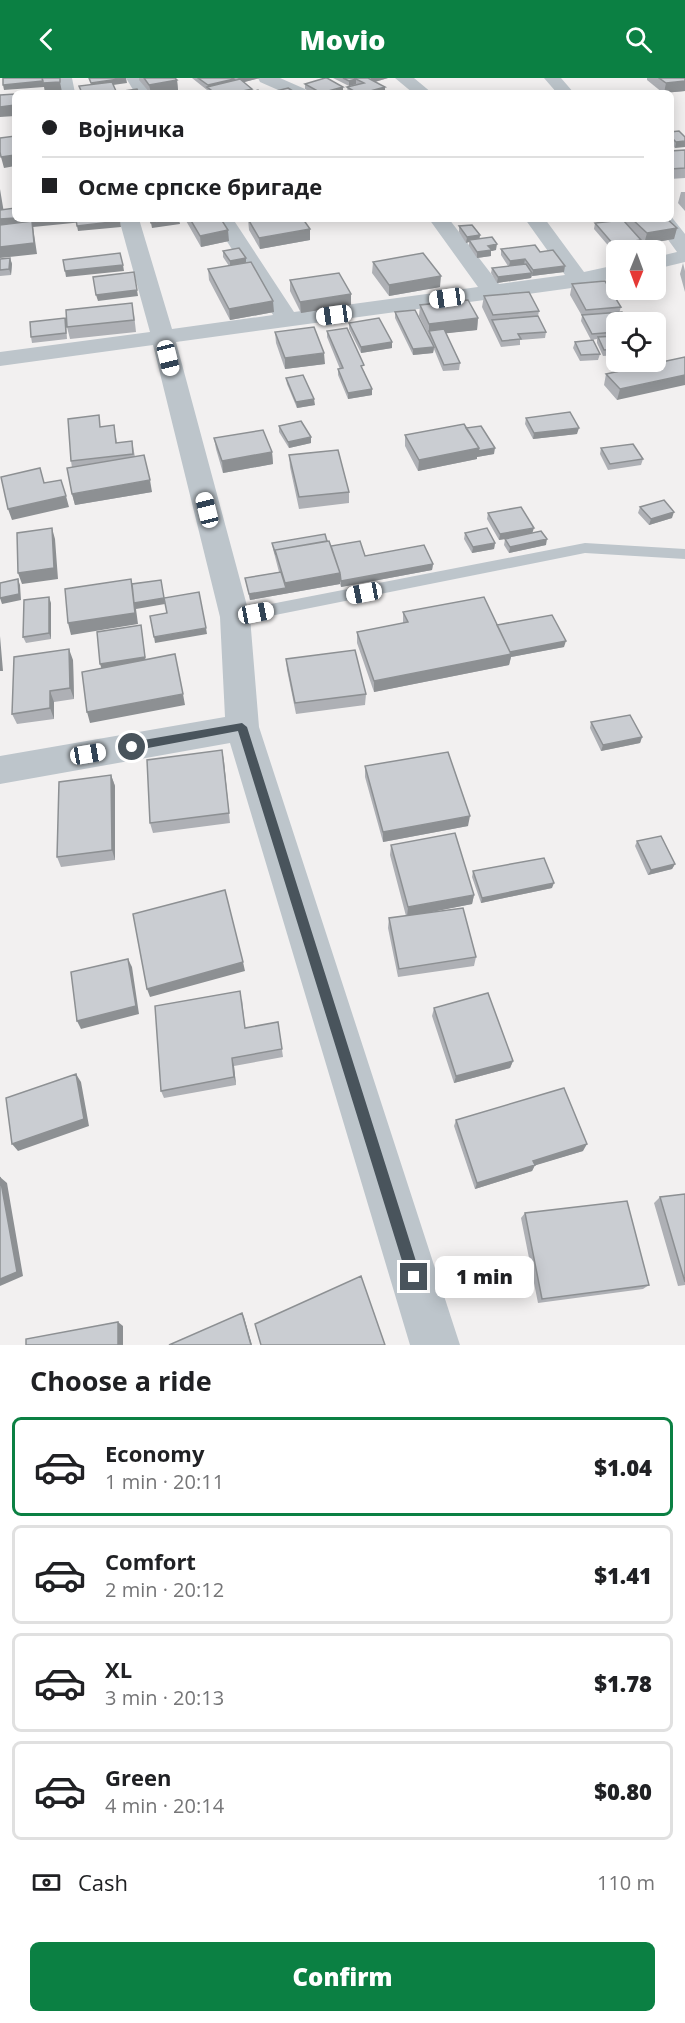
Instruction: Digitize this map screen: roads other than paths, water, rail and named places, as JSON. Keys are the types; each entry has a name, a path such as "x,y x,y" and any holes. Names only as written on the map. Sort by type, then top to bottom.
{"street":[{"path":"266,78 292,90"},
{"path":"403,78 419,90"},
{"path":"552,78 563,90"},
{"path":"130,222 163,337 235,617 242,727 435,1345"},
{"path":"225,222 288,321"},
{"path":"441,222 493,292"},
{"path":"536,222 579,280"},
{"path":"665,222 685,248"},
{"path":"666,261 685,256"},
{"path":"0,359 579,280 606,273"},
{"path":"0,770 242,727"}],"lane":[{"path":"235,617 585,548 685,554"}]}
